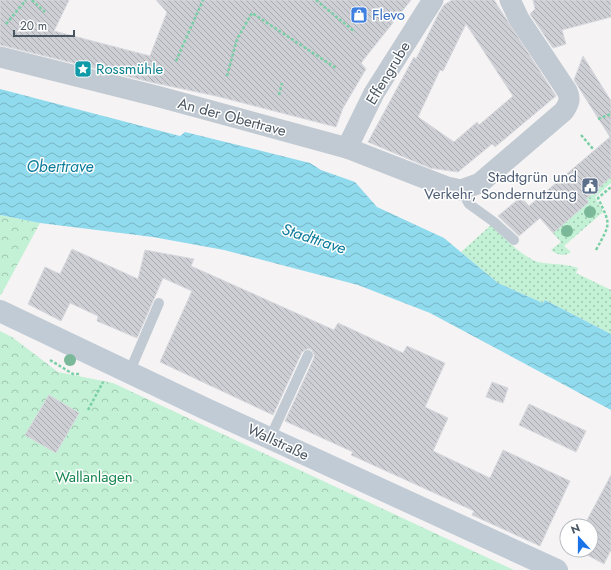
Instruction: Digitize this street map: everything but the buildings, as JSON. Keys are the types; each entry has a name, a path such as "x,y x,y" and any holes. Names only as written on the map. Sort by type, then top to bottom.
{"main road":[{"name":"Wallstraße","path":"0,311 129,373 557,570"}],"street":[{"name":"Effengrube","path":"347,148 374,93 433,0"},
{"path":"461,190 480,183 564,111 570,102 570,97 567,91 519,19 510,0"},
{"name":"An der Obertrave","path":"0,57 160,97 347,148 447,187 461,190"}],"lane":[{"path":"461,190 469,204 494,222 514,240"},
{"path":"129,373 159,303"},
{"path":"270,438 308,355"}],"path":[{"path":"6,24 26,0"},
{"path":"32,0 45,12"},
{"path":"316,0 355,32"},
{"path":"176,61 203,1"},
{"path":"227,76 237,40 252,13 336,68"},
{"path":"279,95 282,82"},
{"path":"598,119 611,114"},
{"path":"580,135 594,150"},
{"path":"596,250 611,223 610,217 598,198 611,187"},
{"path":"88,410 103,382"}],"green space":[{"path":"611,177 611,183 595,197 603,212 564,246 571,252 561,255 551,250 561,242 550,230"},
{"path":"0,215 40,223 1,295 0,295"},
{"path":"491,225 526,256 538,262 568,265 578,268 576,273 611,290 611,334 545,300 543,303 498,283 461,252"},
{"name":"Wallanlagen","path":"0,331 12,337 58,372 113,383 514,570 0,570"}],"water":[{"name":"Obertrave","path":"0,89 180,136 185,132 310,163 321,170 355,182 377,207 444,238 498,283 543,303 545,300 611,334 611,410 430,313 358,285 224,250 153,237 40,223 0,215"}],"place":[{"name":"Flevo","path":"359,15"},
{"name":"Rossmühle","path":"83,69"},
{"name":"Stadtgrün und Verkehr, Sondernutzung","path":"590,186"}],"water label":[{"name":"Stadttrave","path":"314,238"}]}
